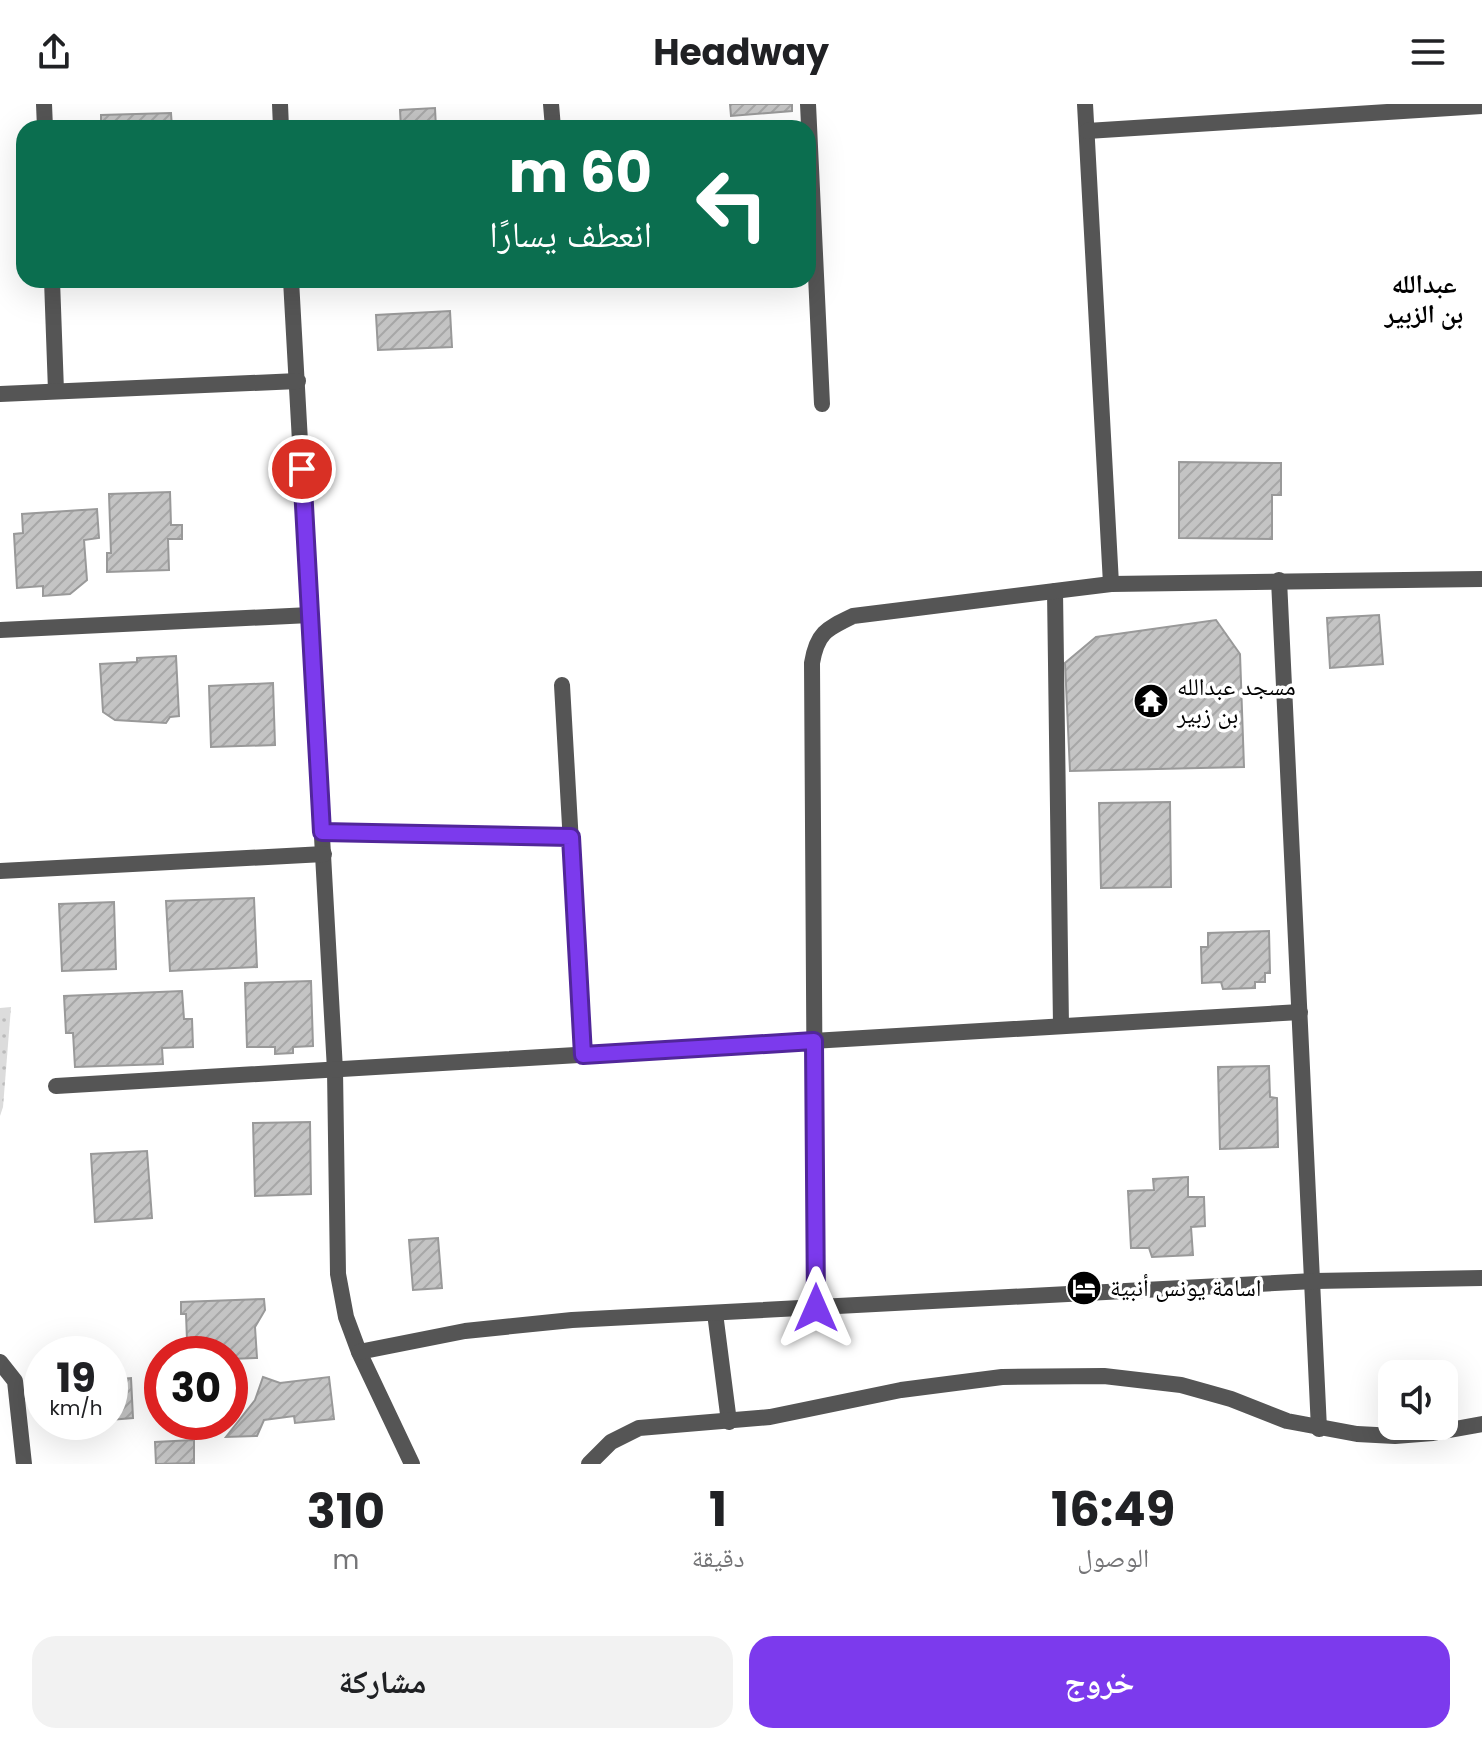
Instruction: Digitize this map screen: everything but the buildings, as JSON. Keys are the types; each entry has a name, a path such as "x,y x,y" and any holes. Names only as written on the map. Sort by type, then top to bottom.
{"street":[{"path":"1085,104 1111,584"},
{"path":"1087,131 1482,106"},
{"path":"816,275 822,404"},
{"path":"52,288 56,391"},
{"path":"292,288 335,1070 338,1274 346,1317 359,1352 412,1464"},
{"path":"0,394 298,381"},
{"path":"816,1308 812,663 815,644 828,628 853,616 1111,584 1482,579"},
{"path":"1279,580 1319,1429"},
{"path":"1055,591 1061,1026"},
{"path":"0,630 310,615"},
{"path":"562,685 583,1055"},
{"path":"0,871 324,854"},
{"path":"56,1086 1300,1012"},
{"path":"359,1352 518,1324 1314,1281 1482,1278"},
{"path":"715,1313 729,1422"},
{"path":"0,1362 15,1381 24,1464"},
{"path":"589,1464 611,1442 639,1428 729,1422 810,1411 951,1382 1053,1375 1104,1376 1181,1385 1231,1399 1287,1421 1357,1434 1395,1436 1482,1424"}],"lane":[{"path":"322,832 571,837"}],"shaded area":[{"path":"11,1007 3,1107 0,1116 0,1008"}],"place":[{"name":"مسجد عبدالله بن زبير","path":"1151,701"},
{"name":"اسامة يونس أنبية","path":"1084,1288"}],"district":[{"name":"عبدالله بن الزبير","path":"1424,299"}],"route":[{"path":"302,469 322,832 571,837 583,1055 814,1041 816,1308"}]}
